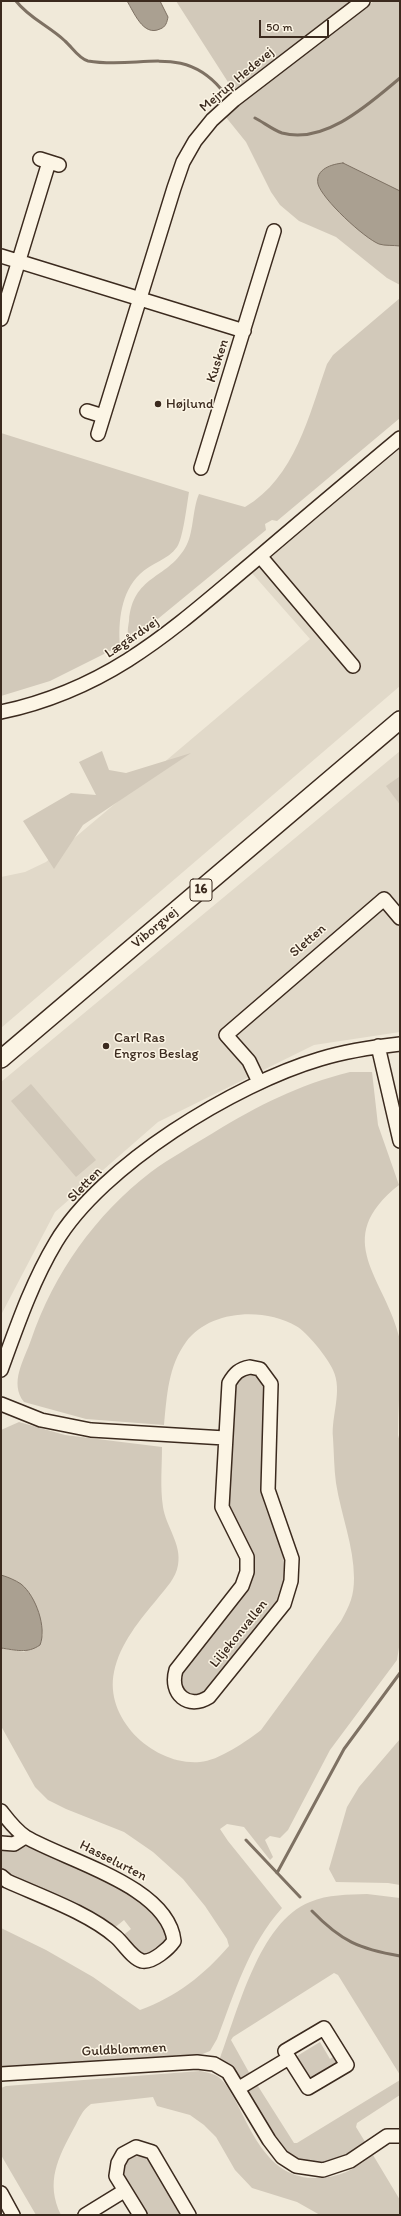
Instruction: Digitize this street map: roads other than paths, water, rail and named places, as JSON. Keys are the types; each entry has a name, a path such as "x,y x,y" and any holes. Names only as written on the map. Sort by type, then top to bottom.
{"main road":[{"name":"Viborgvej","path":"1,1058 400,720"}],"street":[{"name":"Mejrup Hedevej","path":"140,299 174,188 183,162 192,146 212,120 234,100 363,1"},
{"path":"1,319 49,162"},
{"name":"Kusken","path":"201,468 274,231"},
{"name":"Kusken","path":"1,256 244,331"},
{"path":"98,434 140,299"},
{"path":"87,411 103,416"},
{"name":"Lægårdvej","path":"1,712 26,707 66,693 99,678 135,657 165,636 400,438"},
{"path":"260,556 353,666"},
{"name":"Sletten","path":"259,1082 249,1061 226,1035 384,899 400,918"},
{"name":"Sletten","path":"1,1370 32,1286 57,1241 88,1201 146,1150 209,1110 259,1082 320,1059 378,1046 400,1044"},
{"path":"378,1046 400,1141"},
{"name":"Liljekonvallen","path":"250,1367 260,1369 271,1384 268,1490 292,1559 291,1581 284,1604 209,1697 200,1703 189,1702 178,1693 174,1686 173,1679 176,1670 242,1586 247,1572 246,1557 222,1507 225,1438 228,1383 234,1374 241,1369 250,1367"},
{"path":"1,1404 41,1420 91,1430 225,1438"},
{"name":"Hasselurten","path":"1,1811 8,1820 26,1836 126,1884 143,1894 162,1914 174,1933 174,1940 170,1946 151,1960 143,1961 137,1958 115,1936 90,1919 7,1881 1,1876"},
{"path":"1,1843 14,1844 26,1836"},
{"path":"324,2028 347,2065 308,2088 289,2058 285,2051 324,2028"},
{"path":"239,2088 289,2058"},
{"name":"Guldblommen","path":"1,2074 197,2062 214,2064 228,2072 269,2140 282,2157 296,2166 323,2170 350,2162 387,2136 400,2136"},
{"path":"140,2215 116,2176 118,2163 123,2154 136,2148 152,2152 189,2215"},
{"path":"85,2215 124,2191"},
{"path":"1,2193 13,2215"}],"waterway":[{"path":"16,1 33,17 59,36 85,60 107,63 159,61 175,62 191,66 206,75 221,89"},
{"path":"255,118 282,133 298,135 314,133 330,127 361,110 400,78"},
{"path":"277,1873 344,1749 400,1673"},
{"path":"246,1840 300,1897"},
{"path":"312,1911 332,1930 342,1937 362,1947 400,1956"}],"place":[{"name":"Højlund","path":"158,404"},
{"name":"Carl Ras Engros Beslag","path":"106,1046"}]}
